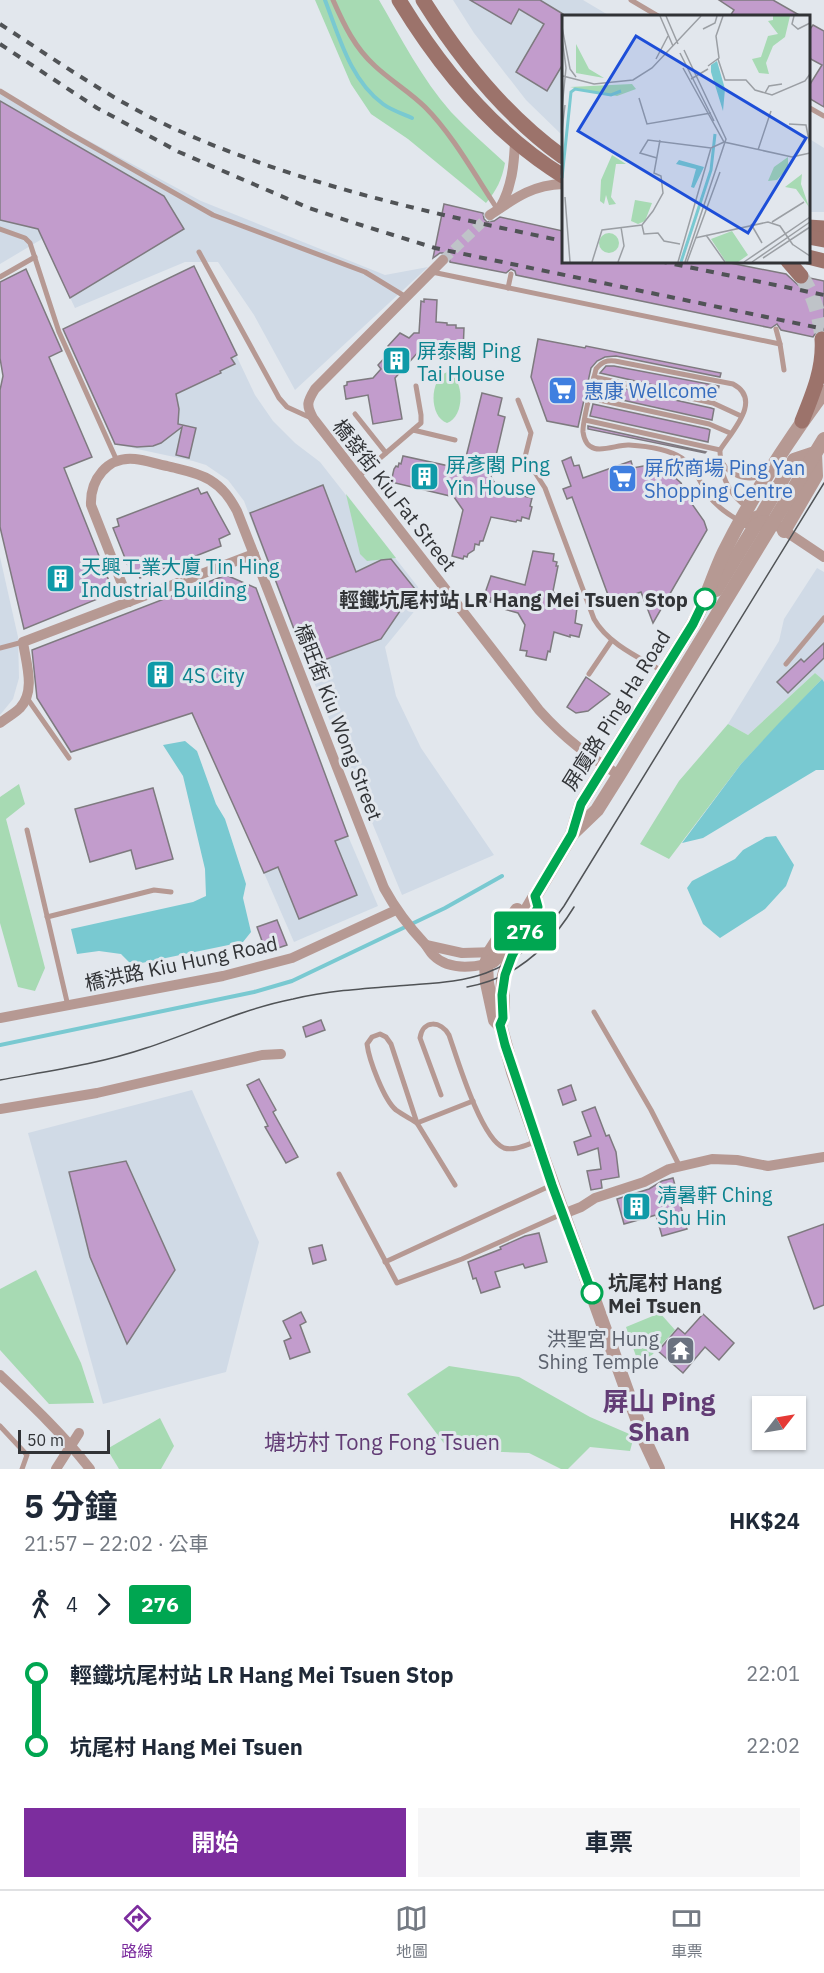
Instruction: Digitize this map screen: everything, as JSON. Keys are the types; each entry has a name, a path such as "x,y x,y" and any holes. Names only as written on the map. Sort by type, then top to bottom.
{"main road":[{"path":"399,0 455,82 515,141 562,175"},
{"path":"423,0 460,53 498,99 527,129 562,156"},
{"path":"809,227 824,228"},
{"path":"809,237 824,240"},
{"path":"809,257 824,261"},
{"path":"789,262 801,276"},
{"path":"802,421 820,376 824,347 822,339"}],"street":[{"path":"496,211 512,182 515,141"},
{"path":"496,211 538,187 562,184"},
{"path":"313,418 308,400 315,389 443,260"},
{"name":"屏廈路 Ping Ha Road","path":"658,1469 645,1442 552,1185 513,1072 500,1025 495,1020 487,982 523,899 535,896 572,834 581,804 701,609 723,554 752,521 748,508 802,421 824,392"},
{"name":"橋發街 Kiu Fat Street","path":"313,418 519,685 560,734 619,775"},
{"name":"屏廈路 Ping Ha Road","path":"572,834 597,810 776,527 814,453 824,439"},
{"path":"814,453 794,460 752,521 764,522 776,527 824,557"},
{"name":"橋旺街 Kiu Wong Street","path":"117,461 135,459 195,473 208,479 230,498 384,888 398,913 432,954 446,963 469,967 498,956"},
{"path":"117,461 96,478 91,505 129,602"},
{"path":"0,723 19,709 27,698 29,685 23,642 254,554"},
{"name":"屏廈路 Ping Ha Road","path":"498,956 538,907 535,896"},
{"name":"橋洪路 Kiu Hung Road","path":"0,1018 223,976 292,958 398,913"},
{"name":"屏廈路 Ping Ha Road","path":"498,956 503,980 503,1018 500,1025"},
{"path":"0,1109 97,1093 261,1055 281,1054"},
{"path":"563,1214 595,1198 631,1187 669,1169 712,1159 737,1160 768,1166 824,1157"},
{"path":"0,1375 52,1424 90,1469"},
{"path":"56,1469 79,1432"}],"lane":[{"path":"333,0 355,43 374,66 425,107 440,124 496,211"},
{"path":"631,0 656,15"},
{"path":"0,91 213,215 365,272 407,298"},
{"path":"809,108 824,116"},
{"path":"0,229 25,238 30,243 59,332 117,461"},
{"path":"199,252 279,398 287,407 313,418"},
{"path":"0,278 35,257"},
{"path":"431,272 780,344"},
{"path":"508,288 511,274"},
{"path":"776,329 784,370"},
{"path":"748,508 740,502 727,484 720,458 720,450 746,410 745,394 740,388 733,384 608,360 596,369 583,430 587,442 597,449 627,445 680,456 689,464 708,494 726,514 752,521"},
{"path":"594,377 713,403 741,416"},
{"path":"358,477 421,423 416,386"},
{"path":"590,398 711,425 730,433"},
{"path":"519,400 531,433 525,457 545,488 594,619 612,640 664,672"},
{"path":"355,414 386,453"},
{"path":"585,420 720,450"},
{"path":"413,430 455,440"},
{"path":"720,458 724,465 740,477 757,478 770,472"},
{"path":"786,663 824,618"},
{"path":"589,674 612,640"},
{"path":"0,648 23,642"},
{"path":"27,698 69,758"},
{"path":"27,830 68,1006"},
{"path":"47,917 154,890 171,892"},
{"path":"594,1012 651,1110 680,1167"},
{"path":"441,1095 420,1038 421,1031 427,1024 436,1023 449,1035 484,1127 499,1146 514,1149 537,1141"},
{"path":"417,1123 396,1110 388,1101 368,1053 368,1044 372,1037 380,1034 386,1037 391,1044 417,1123 455,1185"},
{"path":"417,1123 473,1101"},
{"path":"339,1174 397,1283 462,1259 563,1214"},
{"path":"385,1262 552,1185"},
{"path":"0,1426 27,1455 22,1469"}],"shaded area":[{"path":"453,0 583,0 608,15 562,15 562,135 526,100 474,33"},
{"path":"0,93 201,201 385,275 428,267 295,390 254,315 218,262 185,262 75,308 42,239 0,264"},
{"path":"809,139 824,148 824,212 809,212"},
{"path":"194,266 255,395 273,421 295,443 320,462 418,587 420,601 417,608 385,647 396,696 421,748 494,855 402,895 311,675 244,501 228,480 206,465 114,444 64,328"},
{"path":"0,557 18,637 19,678 13,699 0,715"},
{"path":"817,568 824,572 824,682 815,673 748,735 728,724 779,641 784,619"},
{"path":"348,836 378,906 294,942 264,873"},
{"path":"192,1090 259,1242 226,1372 103,1404 28,1133"}],"green space":[{"path":"315,0 379,0 412,58 440,99 457,119 505,163 499,184 486,203 408,139 371,114 351,84"},
{"path":"447,372 453,376 460,389 460,406 453,419 447,423 441,419 434,406 434,390 441,376"},
{"path":"346,494 396,558 367,561 360,554"},
{"path":"815,673 822,679 741,764 669,859 640,844 679,781 728,724 748,735"},
{"path":"19,784 25,804 6,819 45,968 35,991 18,987 0,923 0,797"},
{"path":"36,1270 81,1363 94,1403 49,1404 0,1350 0,1289"},
{"path":"660,1313 675,1330 640,1368 626,1327"},
{"path":"449,1366 519,1377 590,1417 634,1436 630,1451 590,1447 568,1469 561,1469 529,1453 449,1450 407,1394"},
{"path":"160,1418 174,1446 161,1469 119,1469 107,1449"}],"water":[{"path":"822,679 824,682 824,770 816,770 703,838 682,843 741,764"},
{"path":"185,741 197,751 216,804 225,819 246,884 243,898 251,932 243,942 132,965 121,954 99,951 77,954 71,929 193,902 206,896 205,869 183,776 163,745"},
{"path":"776,836 794,865 786,886 765,909 720,938 703,924 687,888 692,881 735,859 743,850 766,837"}],"building":[{"path":"470,0 540,0 563,14 562,66 547,91 516,72 544,24 519,9 511,24"},
{"path":"719,0 773,0 799,15 731,15 734,10"},
{"path":"813,25 824,31 824,107 809,98 809,86 822,65 809,58 809,30"},
{"path":"0,101 164,196 184,229 70,298 38,229 0,220"},
{"path":"444,204 483,213 487,222 500,217 562,231 562,262 725,262 786,274 798,285 807,284 810,278 824,281 824,330 817,331 813,337 781,330 777,324 771,328 516,275 511,269 506,273 450,262 449,255 444,253 433,258"},
{"path":"194,266 237,355 231,358 235,364 176,394 179,409 178,424 196,428 189,458 176,455 182,427 161,443 153,446 137,447 115,444 63,329"},
{"path":"26,269 62,351 49,357 92,457 64,468 109,581 108,588 100,598 24,629 0,527 0,390 3,376 0,358 0,282"},
{"name":"屏泰閣 Ping Tai House","path":"424,299 437,300 436,322 464,328 463,353 420,350 395,378 402,419 373,424 368,395 346,399 344,386 347,382 373,378 381,369 378,365 389,353 388,346 400,333 409,338 414,333 419,333 421,301 424,302"},
{"path":"538,339 585,348 586,346 721,373 720,377 616,356 605,357 591,368 578,427 547,421 531,377"},
{"path":"606,366 719,386 716,399 600,373"},
{"path":"598,383 711,408 714,409 712,420 595,394"},
{"name":"屏彥閣 Ping Yin House","path":"482,393 502,398 498,415 505,417 491,477 499,490 532,498 530,506 532,507 529,519 522,517 521,521 491,517 483,541 480,541 479,545 475,544 474,550 463,559 452,556 463,510 454,497 391,482 394,469 399,463 401,464 403,456 463,469"},
{"path":"593,404 708,429 710,430 708,442 590,416"},
{"path":"588,426 706,452 588,429"},
{"name":"屏欣商場 Ping Yan Shopping Centre","path":"571,457 574,466 579,465 583,478 631,461 633,468 649,465 664,468 681,483 687,497 704,521 707,530 653,623 641,592 611,603 572,497 567,499 563,489 571,486 562,461"},
{"path":"323,485 356,572 381,560 391,559 415,589 381,639 308,666 250,513"},
{"path":"198,488 201,494 207,492 230,534 219,539 221,546 140,578 137,571 131,573 113,528 119,526 117,519"},
{"path":"533,551 554,554 553,561 557,562 556,566 558,566 553,591 559,601 577,608 575,623 582,625 579,637 554,632 546,660 526,656 527,651 520,650 525,625 518,613 493,606 494,603 490,602 491,598 484,596 491,576 525,585"},
{"name":"4S City","path":"226,575 256,588 348,836 335,841 357,895 299,919 278,867 264,873 192,713 71,752 37,698 32,650"},
{"path":"824,643 824,658 788,693 777,682 801,659 804,662"},
{"path":"586,677 610,694 588,711 576,713 567,707"},
{"path":"153,788 173,859 136,869 131,850 90,862 75,809"},
{"path":"277,920 287,945 266,952 257,927"},
{"path":"321,1020 325,1030 306,1037 303,1027"},
{"path":"259,1079 276,1110 273,1112 298,1157 286,1163 265,1127 268,1126 247,1085"},
{"path":"571,1085 576,1100 563,1105 558,1090"},
{"path":"595,1107 606,1136 609,1135 616,1152 619,1177 601,1180 602,1188 591,1190 587,1171 601,1169 598,1148 578,1155 574,1142 591,1136 582,1112"},
{"path":"126,1161 175,1270 127,1344 90,1257 69,1172"},
{"path":"673,1178 687,1229 662,1236 656,1215 624,1224 617,1199 649,1189 662,1181"},
{"path":"824,1224 824,1305 814,1309 788,1237"},
{"path":"539,1233 547,1262 525,1268 523,1264 495,1272 500,1287 481,1293 476,1278 473,1279 468,1262 501,1249 500,1247 525,1236"},
{"path":"322,1245 326,1260 313,1264 309,1248"},
{"path":"301,1312 306,1322 300,1325 310,1352 290,1359 284,1341 291,1338 283,1321"},
{"path":"703,1314 734,1343 719,1360 705,1347 683,1373 658,1351 678,1328 685,1334"}],"waterway":[{"path":"325,0 347,56 362,83 383,104 412,118"},
{"path":"0,1045 254,992 292,981 445,908 502,876"}],"tunnel":[{"path":"443,260 490,215"},
{"path":"801,276 816,306 822,339"}],"tram line":[{"path":"0,1080 74,1067 128,1054 274,1003 336,991 439,983 468,978 486,973 509,962 539,937 564,906 824,483"},
{"path":"467,987 501,977 529,959 554,935 574,907"}],"railway":[{"path":"0,24 130,106 222,149 366,196 562,241"},
{"path":"0,44 97,108 179,152 309,208 435,248 824,329"},
{"path":"664,262 824,295"}],"bus line":[{"name":"276","path":"592,1293 552,1185 505,1045 500,1025 503,1018 503,980 512,956 538,907 535,896 572,834 581,804 693,624 705,599"}],"place":[{"name":"屏泰閣 Ping Tai House","path":"396,361"},
{"name":"惠康 Wellcome","path":"563,390"},
{"name":"屏彥閣 Ping Yin House","path":"425,476"},
{"name":"屏欣商場 Ping Yan Shopping Centre","path":"623,479"},
{"name":"天興工業大廈 Tin Hing Industrial Building","path":"60,578"},
{"name":"輕鐵坑尾村站 LR Hang Mei Tsuen Stop","path":"705,599"},
{"name":"4S City","path":"161,675"},
{"name":"清暑軒 Ching Shu Hin","path":"636,1206"},
{"name":"坑尾村 Hang Mei Tsuen","path":"592,1293"},
{"name":"洪聖宮 Hung Shing Temple","path":"680,1350"}],"district":[{"name":"屏山 Ping Shan","path":"659,1416"},
{"name":"塘坊村 Tong Fong Tsuen","path":"382,1441"}]}
